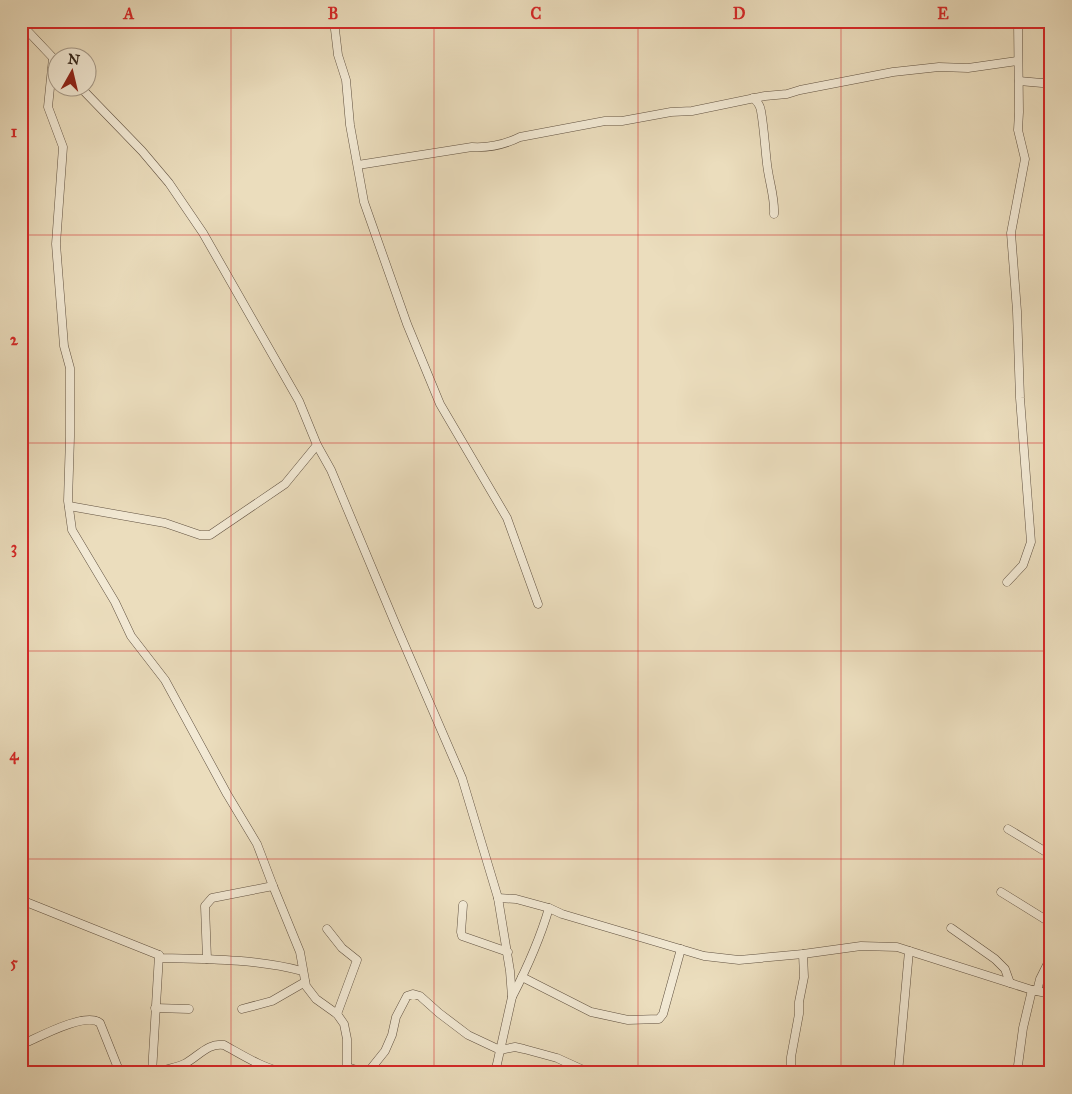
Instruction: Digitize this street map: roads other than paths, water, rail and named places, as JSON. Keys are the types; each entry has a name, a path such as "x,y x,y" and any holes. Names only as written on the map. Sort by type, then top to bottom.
{"street":[{"path":"334,21 338,55 346,80 350,125 364,202 407,324 440,404 508,518 538,604"},
{"path":"1007,582 1023,565 1031,542 1020,398 1017,311 1011,233 1025,159 1018,130 1018,21"},
{"path":"21,24 48,53"},
{"path":"358,165 472,147 491,148 520,137 605,121 622,121 670,112 692,111 893,72 939,67 968,68 1018,61"},
{"path":"1019,81 1042,83 1051,81"},
{"path":"49,98 48,107 63,147 56,244 64,346 70,368 69,506 72,530 115,602 131,636 165,680 227,794 257,844 300,952 305,982 316,999 337,1014 344,1024 347,1039 347,1070 369,1071 385,1051 399,1008 407,996 413,994 420,996 468,1035 500,1050 515,1047 524,1049 557,1058 590,1073"},
{"path":"91,98 169,183 203,234 299,401 317,445 332,470 462,778 498,898 508,952 512,997"},
{"path":"754,98 760,110 767,164 775,202 774,214"},
{"path":"69,506 165,524 200,535 210,535 285,484 317,445"},
{"path":"1008,829 1051,856"},
{"path":"207,959 206,906 208,901 212,898 273,886"},
{"path":"1001,892 1051,923"},
{"path":"498,898 516,898 562,914 704,956 739,960 861,946 896,947 1034,991 1051,994"},
{"path":"21,900 159,955 161,958 207,959 279,965 302,971"},
{"path":"463,905 462,936 508,952"},
{"path":"495,1073 512,997 542,932 549,908"},
{"path":"327,928 342,948 357,960 337,1014"},
{"path":"951,928 995,959 1005,969 1010,983"},
{"path":"522,977 591,1012 628,1020 659,1019 663,1014 682,949"},
{"path":"898,1073 909,951"},
{"path":"791,1073 791,1057 804,977 803,954"},
{"path":"152,1073 159,955"},
{"path":"1017,1073 1023,1028 1034,991 1051,957"},
{"path":"242,1009 272,1002 305,982"},
{"path":"155,1008 189,1009"},
{"path":"21,1045 77,1021 98,1020 120,1073"},
{"path":"157,1073 185,1064 204,1050 219,1044 262,1066 287,1073"}]}
